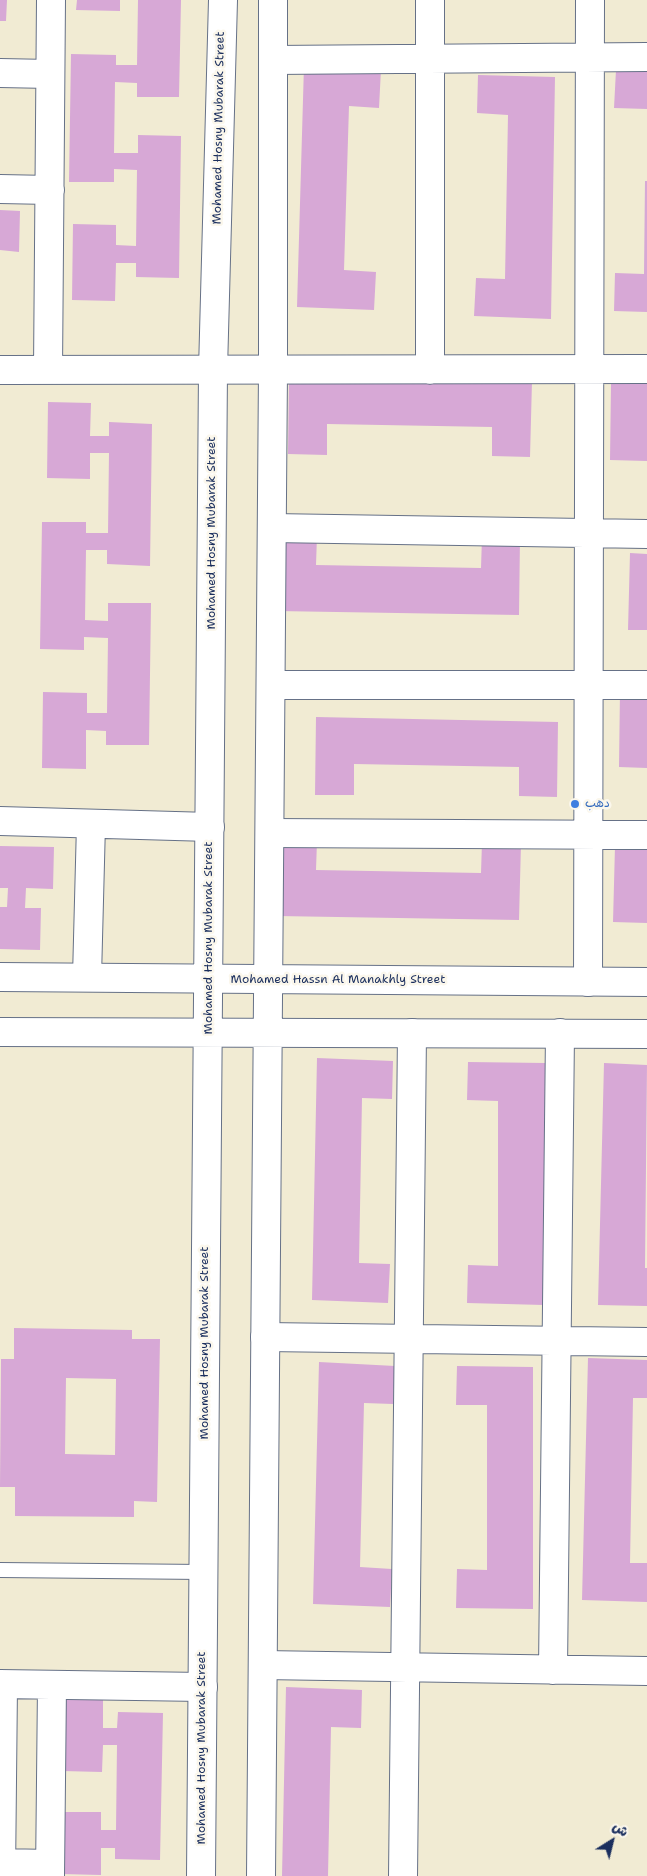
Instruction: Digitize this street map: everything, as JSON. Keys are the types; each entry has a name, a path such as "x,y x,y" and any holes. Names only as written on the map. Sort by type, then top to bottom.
{"street":[{"path":"48,370 51,0"},
{"name":"Mohamed Hosny Mubarak Street","path":"201,1876 213,370 223,0"},
{"path":"261,1876 271,685 273,0"},
{"path":"430,0 430,370"},
{"path":"588,982 590,0"},
{"path":"273,60 647,58"},
{"path":"0,73 50,74"},
{"path":"0,189 50,190"},
{"path":"0,370 647,369"},
{"path":"272,528 647,534"},
{"path":"271,685 647,685"},
{"path":"0,821 210,827"},
{"path":"87,977 91,824"},
{"path":"270,833 647,836"},
{"name":"Mohamed Hassn Al Manakhly Street","path":"0,977 647,982"},
{"path":"0,1032 647,1034"},
{"path":"403,1876 412,1033"},
{"path":"553,1670 560,1033"},
{"path":"265,1337 647,1342"},
{"path":"263,1665 647,1671"},
{"path":"52,1685 50,1870 1,1868 2,1684 203,1687"}],"lane":[{"path":"0,1570 204,1572"}],"building":[{"path":"0,0 7,0 6,21 0,21"},
{"path":"77,0 120,0 120,11 76,10"},
{"path":"138,0 181,0 179,97 137,97 137,83 115,82 114,153 138,153 138,135 181,136 179,278 136,277 136,263 116,263 115,301 72,300 73,224 116,225 116,245 136,246 137,170 114,169 114,182 69,182 71,54 116,55 116,65 137,65"},
{"path":"304,65 381,69 379,108 349,106 344,270 376,272 374,310 297,307"},
{"path":"616,70 647,70 647,109 614,108"},
{"path":"478,75 555,77 551,319 474,316 476,278 505,279 508,115 477,113"},
{"path":"645,181 647,181 647,312 614,311 615,273 644,274"},
{"path":"0,210 20,211 19,252 0,250"},
{"path":"289,378 532,381 530,457 492,456 492,427 327,424 327,455 288,454"},
{"path":"611,384 647,384 647,461 610,460"},
{"path":"48,402 91,403 90,436 109,436 109,422 152,424 150,566 107,564 107,550 86,550 85,620 108,621 108,603 151,603 149,745 106,745 106,731 86,730 86,769 42,768 43,692 87,693 87,713 107,713 108,638 84,637 84,650 40,649 42,522 86,522 86,533 108,533 109,453 90,453 90,479 47,478"},
{"path":"278,535 317,536 316,565 481,568 482,537 520,538 519,615 276,611"},
{"path":"630,553 647,554 647,630 628,630"},
{"path":"620,691 647,691 647,768 619,767"},
{"path":"316,717 558,722 557,797 519,796 519,767 354,764 354,795 315,795"},
{"path":"279,839 317,841 316,870 481,873 482,842 521,843 519,920 277,916"},
{"path":"0,846 54,847 53,889 26,888 25,908 41,908 40,950 0,949 0,907 7,907 8,888 0,888"},
{"path":"615,846 647,847 647,923 613,922"},
{"path":"317,1058 393,1061 392,1099 362,1098 359,1263 390,1264 388,1303 312,1300"},
{"path":"468,1062 545,1063 544,1305 467,1303 468,1265 498,1266 498,1101 467,1100"},
{"path":"604,1063 647,1065 645,1268 647,1268 647,1306 598,1305"},
{"path":"14,1328 132,1330 132,1339 160,1339 157,1502 134,1501 134,1517 15,1516 15,1487 0,1487 1,1359 14,1359","holes":["66,1378 116,1379 115,1455 65,1454"]},
{"path":"588,1358 647,1360 647,1398 633,1398 630,1563 647,1563 647,1602 582,1600"},
{"path":"319,1362 395,1366 393,1404 364,1403 360,1567 392,1569 390,1607 313,1604"},
{"path":"457,1366 533,1367 533,1609 456,1608 457,1569 487,1570 487,1405 456,1405"},
{"path":"286,1687 362,1690 361,1728 331,1727 328,1876 282,1876"},
{"path":"63,1699 103,1700 103,1728 117,1728 118,1712 163,1713 160,1860 115,1859 115,1848 101,1848 101,1875 61,1874 61,1812 101,1812 101,1830 116,1830 117,1745 103,1745 102,1772 62,1771"}],"place":[{"name":"دهب","path":"575,804"}]}
